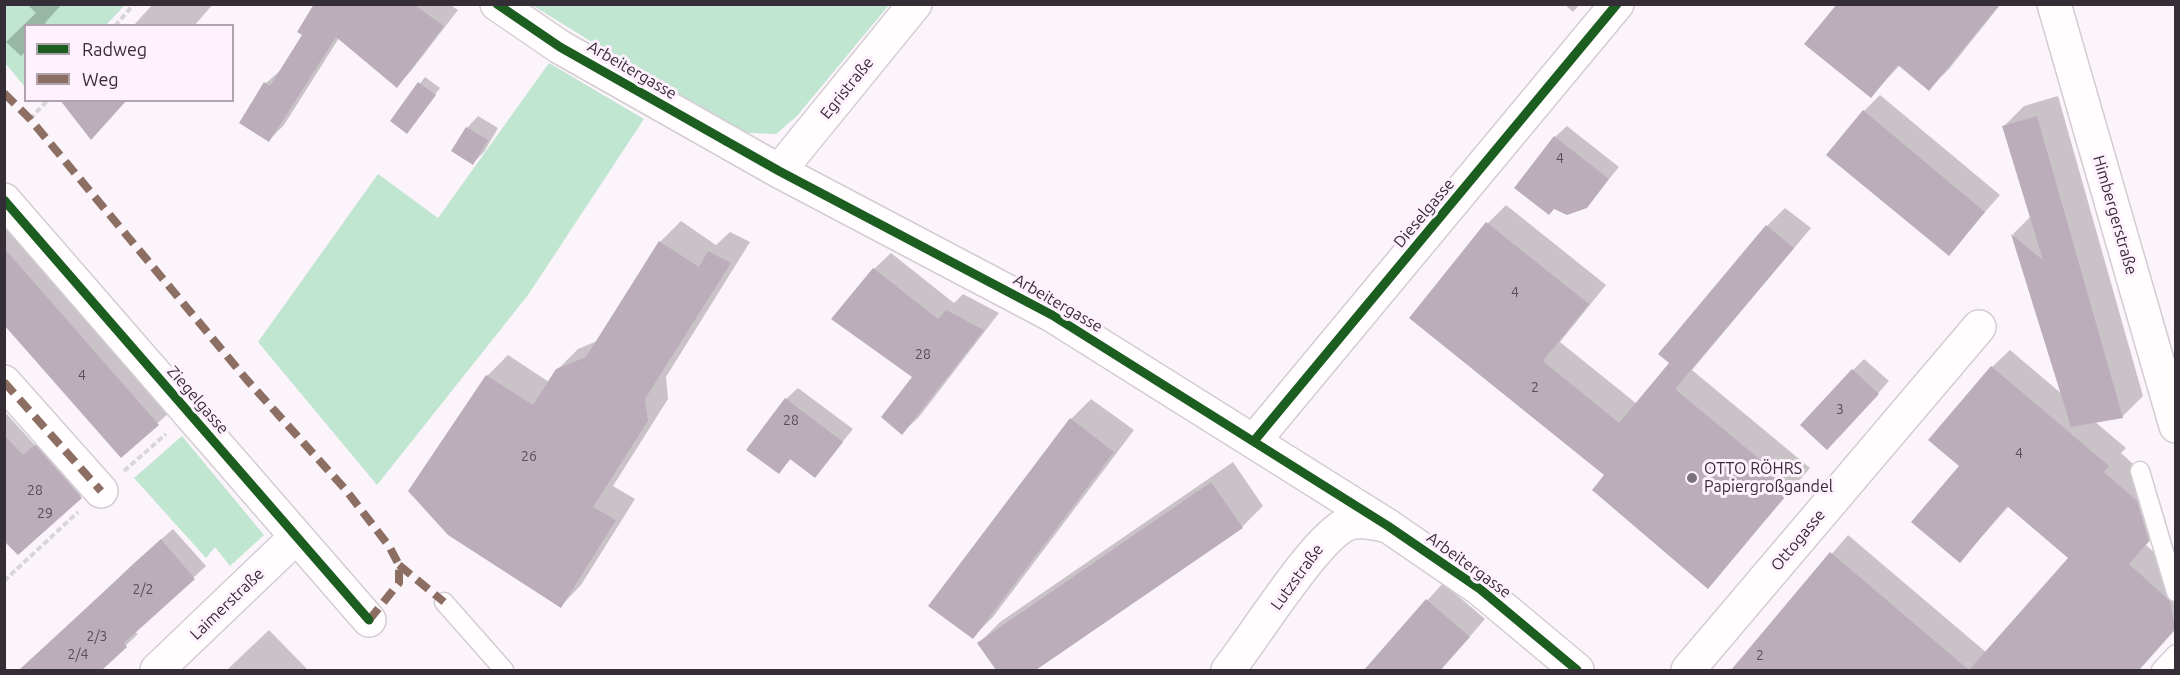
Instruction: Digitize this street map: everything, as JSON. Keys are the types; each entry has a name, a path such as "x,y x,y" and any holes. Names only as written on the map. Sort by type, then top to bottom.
{"street":[{"name":"Arbeitergasse","path":"497,4 560,46 779,171 1052,315 1388,526 1480,589 1577,670"},
{"name":"Egristraße","path":"779,171 915,4"},
{"name":"Dieselgasse","path":"1254,441 1617,4"},
{"name":"Himbergerstraße","path":"2054,4 2175,426"},
{"name":"Ziegelgasse","path":"4,200 369,620"},
{"name":"Ottogasse","path":"1688,670 1979,327"},
{"path":"4,382 101,491"},
{"name":"Lutzstraße","path":"1228,670 1324,540 1348,524 1371,522 1388,526"},
{"name":"Laimerstraße","path":"158,670 296,537"}],"lane":[{"path":"2140,471 2175,592"},
{"path":"444,602 504,670"},
{"path":"2161,670 2175,654"}],"path":[{"path":"117,24 134,4"},
{"path":"30,119 46,102"}],"green space":[{"path":"5,4 125,5 107,24 24,24 24,86 5,63"},
{"path":"532,5 889,5 797,116 776,134 748,133 668,89"},
{"path":"549,63 644,119 528,295 377,485 258,342 378,174 438,218"},
{"path":"182,436 264,535 230,566 215,547 206,558 134,478"}],"building":[{"path":"314,4 413,4 444,26 397,88 336,37 269,142 239,123 264,82 270,86 302,35 297,32"},
{"path":"1837,4 2000,4 1929,91 1898,65 1871,98 1804,44"},
{"path":"418,82 436,95 407,134 390,121"},
{"path":"62,102 125,102 91,140"},
{"path":"1863,110 1985,212 1949,256 1826,155"},
{"path":"2037,116 2123,418 2071,427 2011,234 2043,260 2002,126"},
{"path":"466,127 488,140 473,165 451,151"},
{"path":"1554,136 1609,179 1587,208 1567,215 1554,209 1549,215 1514,188"},
{"path":"1486,222 1589,304 1543,361 1619,423 1669,363 1658,354 1766,225 1794,248 1675,389 1793,487 1708,589 1592,490 1604,475 1409,318"},
{"path":"659,241 699,267 708,251 731,263 645,399 648,421 593,507 616,520 561,608 448,535 408,491 486,375 533,405 556,369 586,357"},
{"path":"4,248 159,425 121,458 4,325"},
{"path":"873,268 938,319 946,310 984,330 902,435 881,417 912,377 831,319"},
{"path":"1991,366 2109,466 2104,472 2137,501 2149,541 2129,564 2170,601 2175,629 2139,670 1969,670 2068,558 2007,506 1960,563 1911,522 1959,466 1928,440"},
{"path":"1852,369 1879,394 1827,450 1800,425"},
{"path":"785,398 843,442 815,478 790,459 779,474 746,450"},
{"path":"1070,418 1114,452 973,639 928,606"},
{"path":"4,435 23,455 35,445 82,498 18,555 4,541"},
{"path":"1211,482 1243,528 1036,670 996,670 977,643"},
{"path":"161,539 195,579 124,643 127,647 102,670 19,670"},
{"path":"1830,552 1969,670 1731,670"},
{"path":"1426,599 1470,637 1440,670 1364,670"}],"marked path":[{"path":"4,93 30,119 247,380 345,489 389,546 399,565 399,583 369,620"},
{"path":"4,382 101,491"},
{"path":"399,565 444,602"}],"cycle path":[{"path":"497,4 560,47 779,171 1052,315 1388,526 1480,589 1577,670"},
{"path":"1254,441 1617,4"},
{"path":"4,200 369,620"}],"place":[{"name":"OTTO RÖHRS Papiergroßgandel","path":"1692,478"}]}
